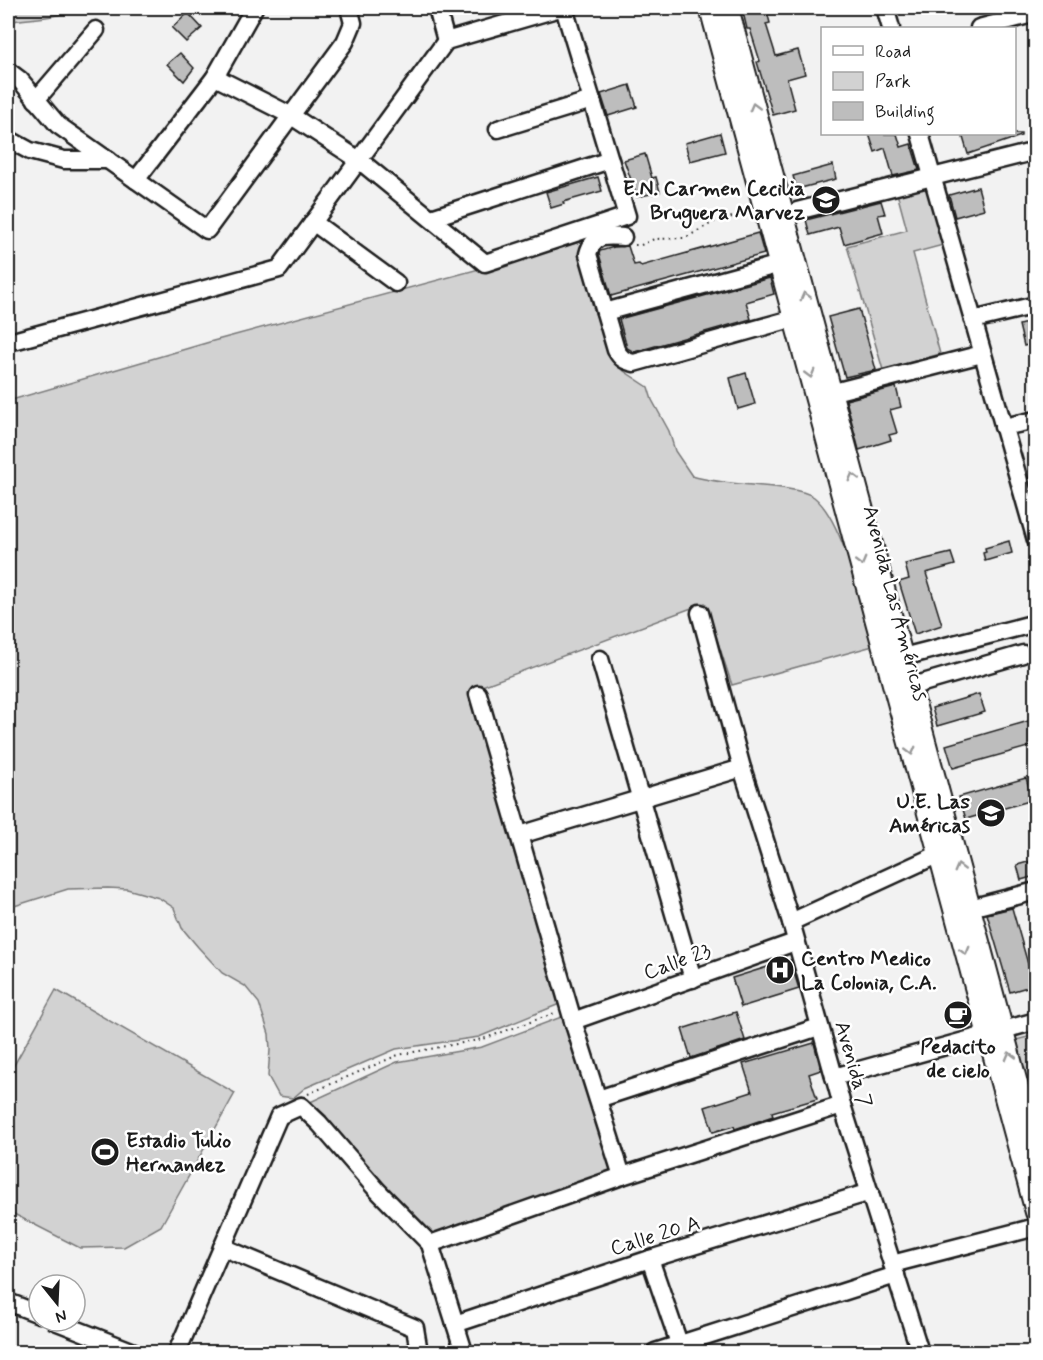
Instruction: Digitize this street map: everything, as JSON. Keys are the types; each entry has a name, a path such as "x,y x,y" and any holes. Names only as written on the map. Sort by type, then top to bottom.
{"main road":[{"name":"Avenida Las Américas","path":"710,8 795,318 894,659 909,687 970,908 1035,1212"},
{"name":"Avenida Las Américas","path":"728,8 831,393 939,854 1035,1154"}],"street":[{"path":"136,180 215,77 254,8"},
{"path":"8,71 20,80 58,125 207,230 345,42 353,23 349,8"},
{"path":"436,8 446,41"},
{"path":"17,340 279,269 314,222 359,160 446,41 562,8 627,216 485,263 359,160 290,115 215,77"},
{"path":"885,8 891,27"},
{"path":"983,27 1035,13"},
{"path":"36,100 96,30"},
{"path":"498,129 592,100"},
{"path":"920,135 1035,540"},
{"path":"8,139 30,151 64,160 108,160"},
{"path":"797,210 1035,151"},
{"path":"431,218 610,160"},
{"path":"314,222 396,283"},
{"path":"623,237 608,236 598,239 590,244 588,254 616,350 621,358 634,363 795,318"},
{"path":"604,312 780,264"},
{"path":"973,320 1035,305"},
{"path":"831,393 982,354"},
{"path":"1003,427 1035,420"},
{"name":"Avenida 7","path":"700,613 742,768 791,922 842,1105 920,1353"},
{"path":"894,659 1035,624"},
{"path":"909,687 1023,654"},
{"path":"600,658 693,979"},
{"path":"478,694 571,1015 622,1176"},
{"path":"520,835 742,768"},
{"path":"791,922 939,854"},
{"path":"970,908 1035,891"},
{"name":"Calle 23","path":"571,1015 693,979 795,942"},
{"path":"834,1077 1035,1021"},
{"path":"598,1099 819,1027"},
{"path":"430,1244 622,1176 842,1105"},
{"path":"177,1353 279,1116 301,1106 320,1123 377,1190 430,1244 464,1353"},
{"name":"Calle 20 A","path":"455,1324 650,1260 870,1192"},
{"path":"655,1353 681,1348 894,1270 1035,1227"},
{"path":"222,1247 415,1328 419,1353"},
{"path":"650,1260 681,1348"},
{"path":"8,1302 27,1309"},
{"path":"85,1333 134,1353"}],"path":[{"path":"623,237 632,246 654,239 685,238 720,218 735,217 765,208"},
{"path":"301,1106 306,1094 398,1055 483,1039 571,1015"}],"green space":[{"path":"8,8 74,8 50,16 8,22"},
{"path":"928,184 943,245 913,253 940,354 883,370 847,246 907,230 897,193"},
{"path":"583,241 624,371 648,387 652,400 669,431 675,451 692,476 728,483 791,489 814,497 825,509 843,545 873,646 732,685 705,603 474,689 562,1003 479,1037 396,1049 305,1088 293,1098 279,1096 268,1076 269,1034 259,1003 245,986 222,973 198,947 182,928 174,908 159,898 127,889 108,888 68,889 8,908 8,401 213,341"},
{"name":"Estadio Tulio Hernandez","path":"56,990 235,1093 161,1226 124,1247 80,1248 8,1211 8,1076"},
{"path":"564,1016 613,1172 430,1236 308,1103 397,1062 482,1047"},
{"path":"1036,1035 1035,1112 1016,1040"}],"building":[{"path":"742,8 766,8 770,23 766,24 776,56 798,50 805,74 787,79 795,109 773,115 757,62 760,61 750,29 747,29"},
{"path":"188,13 202,28 186,42 172,28"},
{"path":"180,53 194,68 184,81 167,64"},
{"path":"630,85 637,107 608,116 601,94"},
{"path":"720,133 725,152 690,161 685,143"},
{"path":"1021,134 1021,136 968,154 962,135"},
{"path":"869,135 897,135 901,147 911,144 919,170 893,176 885,148 875,152"},
{"path":"645,154 652,178 656,177 660,192 637,197 624,160"},
{"path":"833,165 836,179 797,189 793,176"},
{"path":"598,177 602,191 563,202 564,204 551,208 546,192"},
{"path":"978,187 984,209 955,217 949,195"},
{"path":"881,201 885,214 878,215 883,233 844,244 839,227 810,235 806,220"},
{"path":"758,233 764,254 611,296 599,254 600,251 614,247 628,246 634,265 641,266"},
{"path":"770,278 774,294 746,302 751,319 634,352 627,348 619,319"},
{"path":"859,309 876,370 845,377 828,317"},
{"path":"1034,321 1035,343 1024,346 1019,325"},
{"path":"746,373 755,404 738,409 730,378"},
{"path":"896,387 901,407 890,410 897,433 889,435 891,440 859,450 846,400"},
{"path":"1009,541 1012,553 985,561 983,553 986,552 985,548"},
{"path":"951,553 955,565 926,573 942,625 915,634 899,582 909,579 905,564"},
{"path":"979,694 985,712 937,726 932,708"},
{"path":"1032,720 1035,745 953,768 946,745"},
{"path":"1026,778 1033,800 966,819 959,797"},
{"path":"1035,860 1035,876 1021,880 1017,865"},
{"path":"1012,908 1034,985 1010,992 987,914"},
{"path":"790,960 799,989 741,1007 732,978"},
{"path":"736,1012 745,1040 691,1058 682,1029"},
{"path":"814,1043 821,1070 809,1074 817,1099 772,1112 773,1116 735,1129 734,1126 713,1132 705,1107 752,1092 743,1064"}],"place":[{"name":"E.N. Carmen Cecilia Bruguera Marvez","path":"826,200"},
{"name":"U.E. Las Américas","path":"991,813"},
{"name":"Centro Medico La Colonia, C.A.","path":"780,970"},
{"name":"Pedacito de cielo","path":"958,1015"},
{"name":"Estadio Tulio Hernandez","path":"105,1152"}]}
